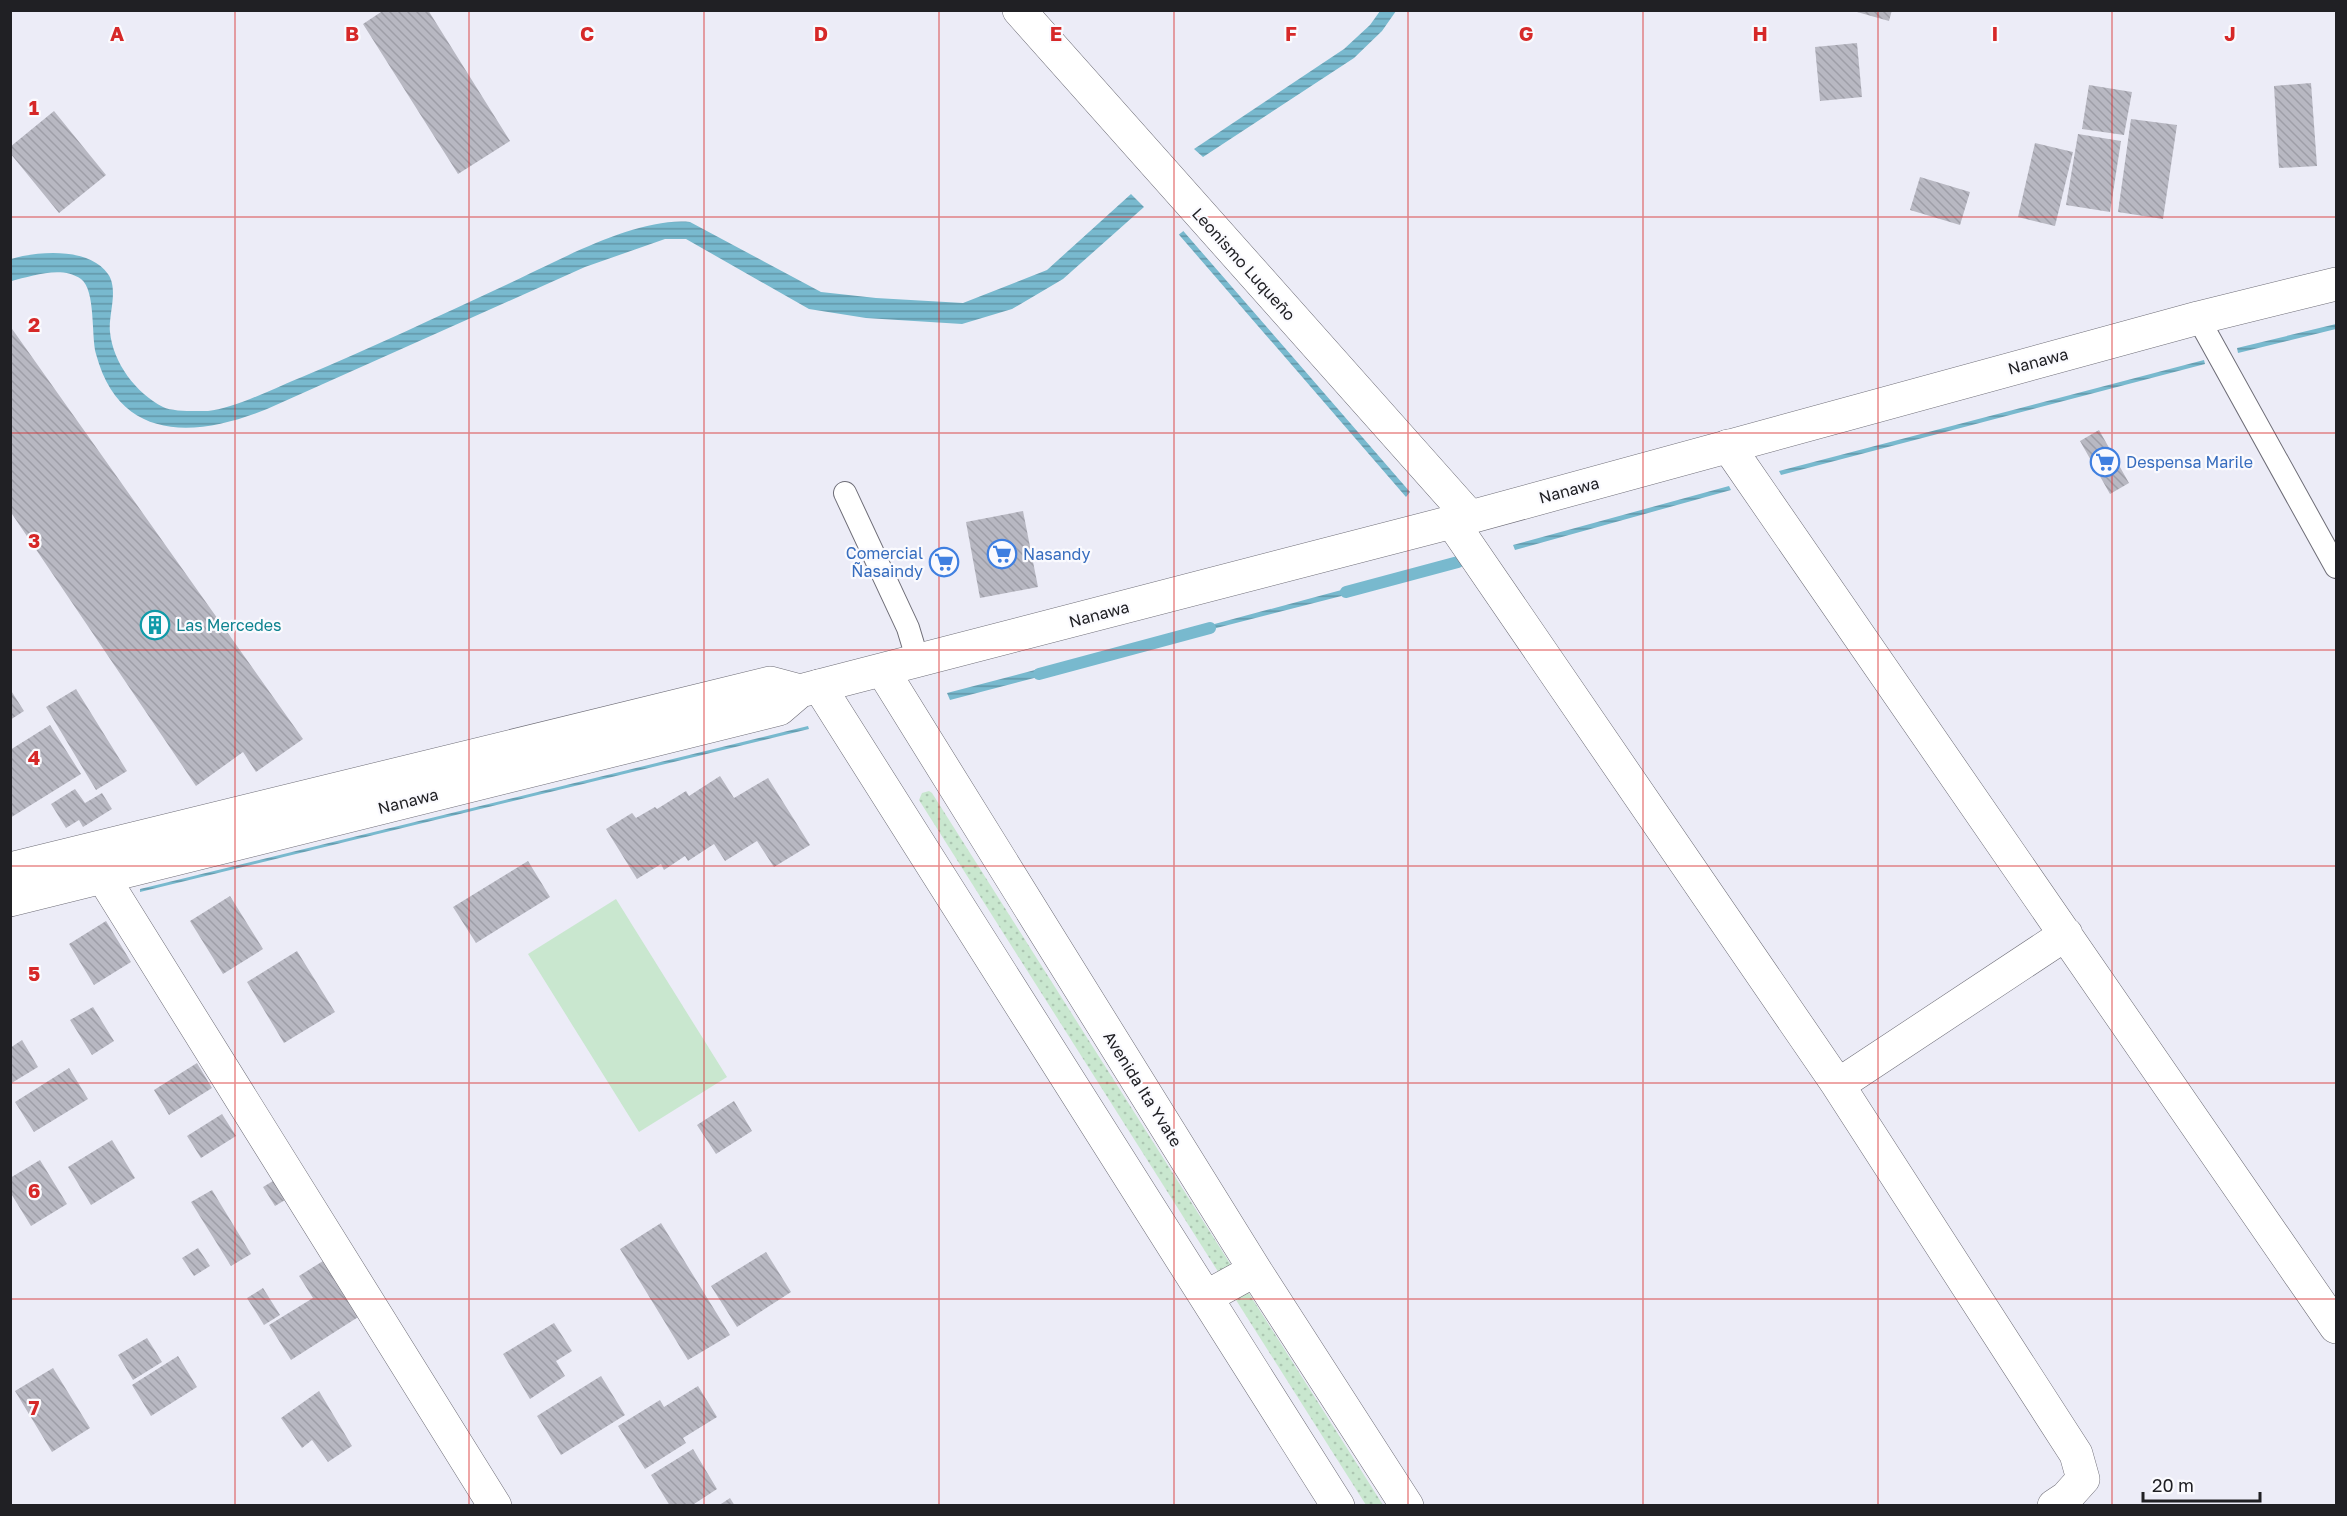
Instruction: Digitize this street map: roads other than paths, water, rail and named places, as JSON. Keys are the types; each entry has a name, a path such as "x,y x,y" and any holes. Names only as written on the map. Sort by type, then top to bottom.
{"street":[{"name":"Leonismo Luqueño","path":"1019,10 1461,520 1838,1084 2076,1454 2083,1479 2066,1498 2054,1506"},
{"name":"Nanawa","path":"10,900 98,863 770,683 810,688 883,670 1461,520 2198,318 2337,284"},
{"path":"1728,446 2337,1327"},
{"name":"Avenida Ita Yvate","path":"883,670 1256,1270 1407,1506"},
{"path":"810,688 1206,1297 1338,1506"},
{"name":"Nanawa","path":"10,869 98,863"},
{"path":"98,863 495,1506"},
{"path":"1838,1084 2066,933"},
{"path":"1206,1297 1256,1270"}],"lane":[{"path":"2198,318 2337,567"},
{"path":"844,493 908,628 918,661"}],"water":[{"path":"1380,11 1396,11 1382,31 1354,58 1203,157 1194,149 1344,49 1370,25"},
{"path":"1131,194 1144,207 1063,279 1012,309 962,324 866,318 809,309 686,239 665,239 585,267 267,409 215,425 189,428 165,426 142,418 123,404 107,383 96,354 89,293 81,279 56,272 11,281 11,259 22,256 62,253 89,259 99,265 108,274 113,287 110,332 116,355 127,376 144,394 167,409 208,411 230,406 268,392 405,332 573,253 646,226 669,222 690,222 821,292 963,303 1047,270"},
{"path":"1159,203 1410,492 1406,497 1155,207"},
{"path":"2336,324 2336,329 2238,353 2237,348"},
{"path":"2204,360 2205,364 1781,475 1779,471"},
{"path":"1729,486 1731,490 1515,550 1513,545"},
{"path":"1360,585 1361,591 1197,633 1196,629"},
{"path":"1050,666 1053,673 950,700 947,693"},
{"path":"808,726 809,729 140,892 140,889"}],"waterway":[{"path":"1346,592 1458,562"},
{"path":"1039,674 1210,628"}],"place":[{"name":"Despensa Marile","path":"2105,462"},
{"name":"Nasandy","path":"1002,554"},
{"name":"Comercial Ñasaindy","path":"944,562"},
{"name":"Las Mercedes","path":"155,625"}]}
